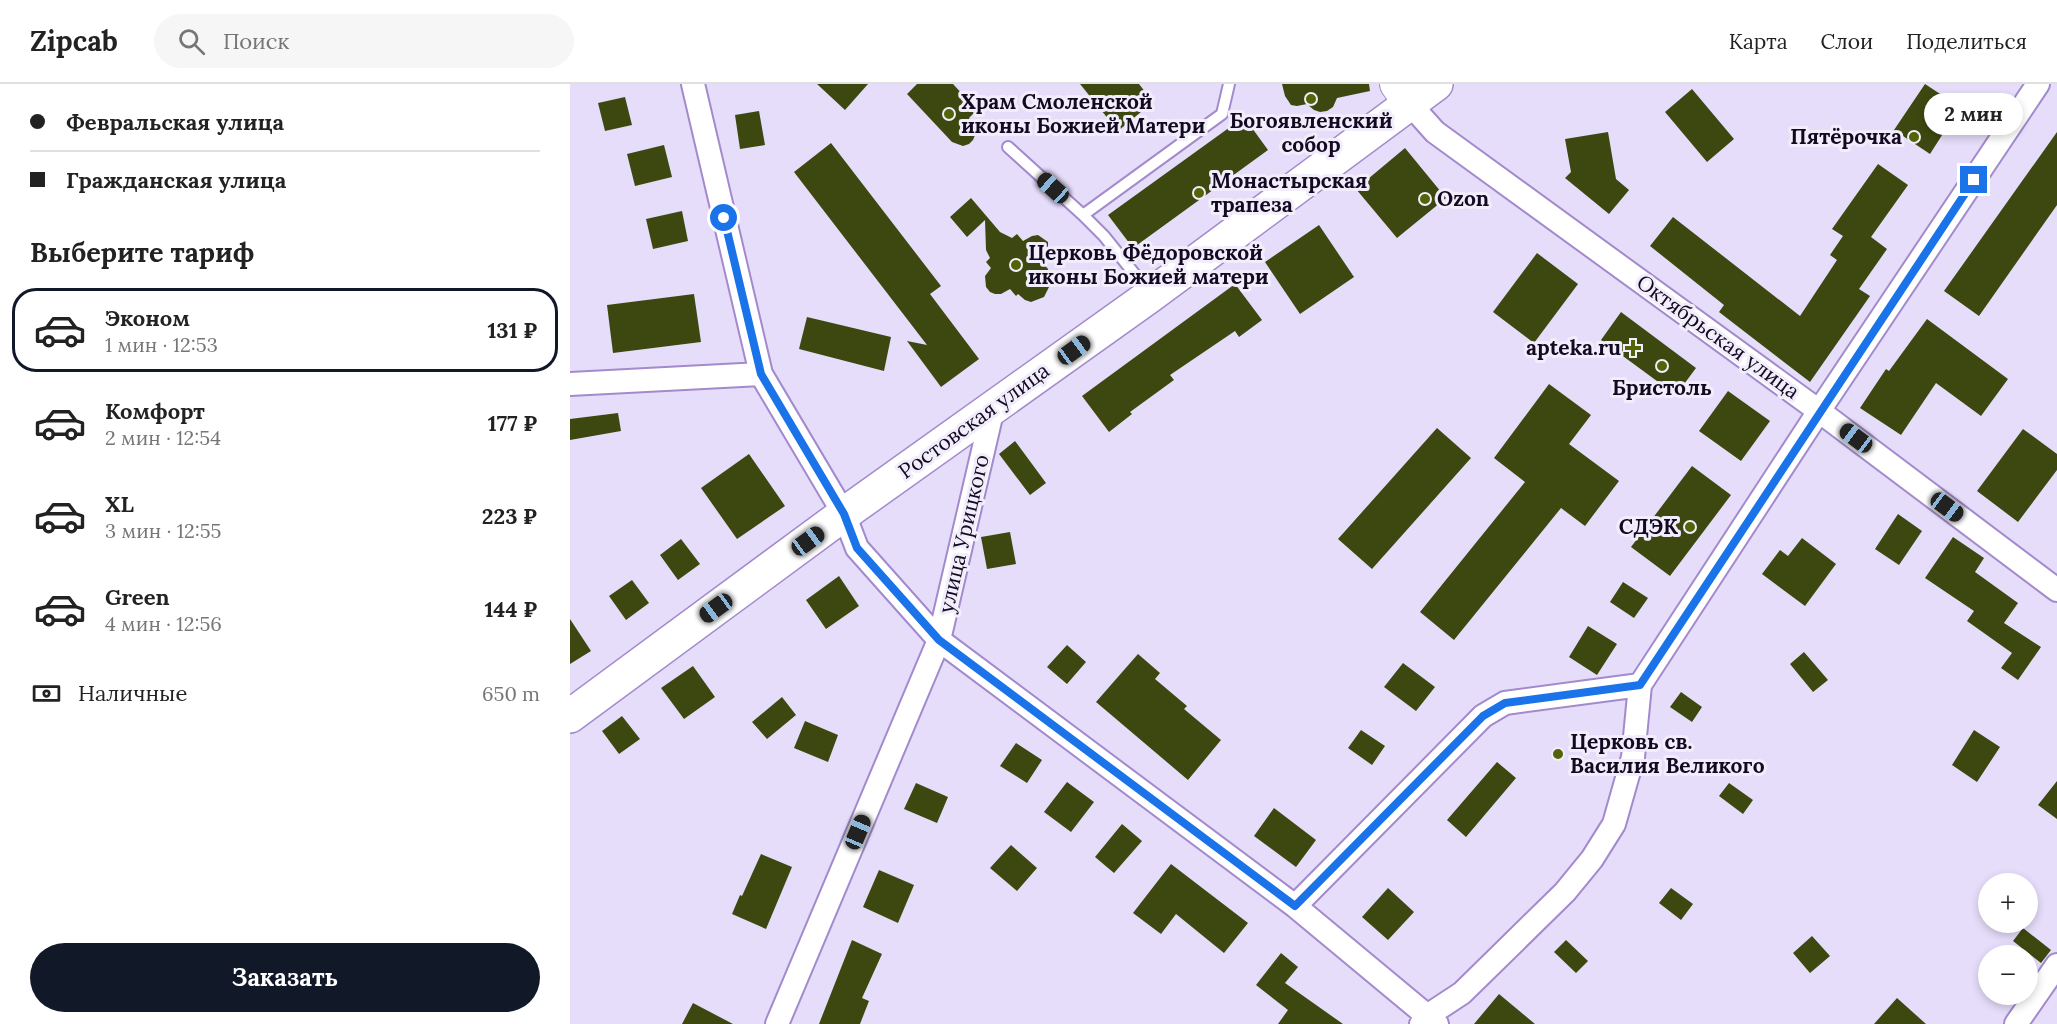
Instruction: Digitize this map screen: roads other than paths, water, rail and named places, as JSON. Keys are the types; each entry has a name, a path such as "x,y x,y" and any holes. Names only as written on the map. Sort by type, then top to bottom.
{"main road":[{"name":"Ростовская улица","path":"570,716 844,514 1151,295 1403,94 1436,84"}],"street":[{"path":"693,84 761,374 844,514 857,548 939,640 1295,906 1428,1021 1462,993 1565,892 1592,859 1614,824 1633,757 1640,685 1819,411 2038,84"},
{"name":"Октябрьская улица","path":"1403,94 1435,132 1819,411 2057,590"},
{"path":"570,384 761,374"},
{"name":"улица Урицкого","path":"777,1024 939,640 993,408"},
{"path":"1295,906 1483,716 1505,703 1640,685"},
{"path":"2016,1024 2057,965"}],"lane":[{"path":"1083,215 1222,114 1229,84"},
{"path":"1008,147 1104,236 1151,295"}],"place":[{"name":"Богоявленский собор","path":"1311,99"},
{"name":"Храм Смоленской иконы Божией Матери","path":"949,114"},
{"name":"Пятёрочка","path":"1914,137"},
{"name":"Монастырская трапеза","path":"1199,193"},
{"name":"Ozon","path":"1425,199"},
{"name":"Церковь Фёдоровской иконы Божией матери","path":"1016,265"},
{"name":"apteka.ru","path":"1633,348"},
{"name":"Бристоль","path":"1662,366"},
{"name":"СДЭК","path":"1690,527"},
{"name":"Церковь св. Василия Великого","path":"1558,754"}]}
